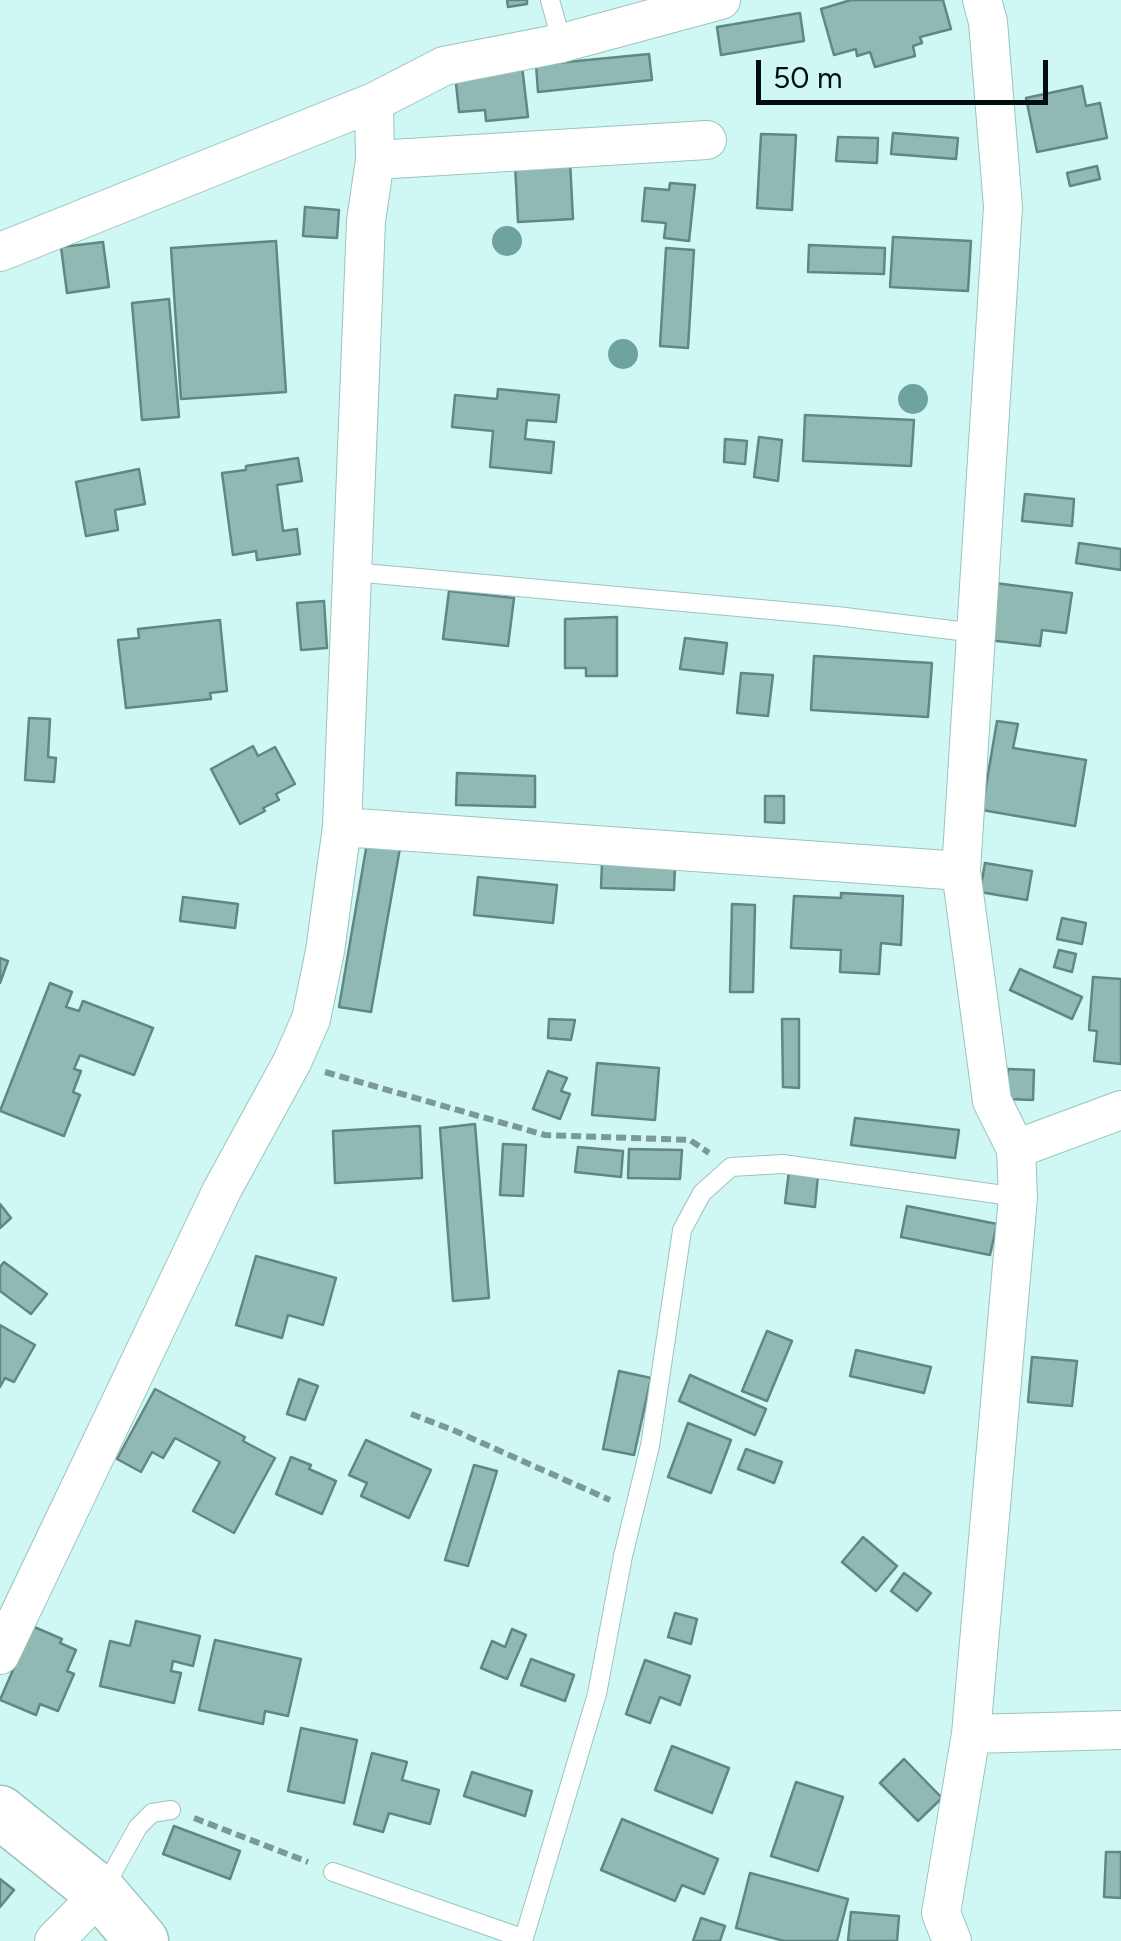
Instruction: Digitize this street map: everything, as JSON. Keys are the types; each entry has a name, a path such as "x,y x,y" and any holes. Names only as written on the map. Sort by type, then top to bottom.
{"main road":[{"path":"0,1812 101,1893 142,1941"}],"street":[{"path":"0,252 374,102 444,66 562,43 721,0"},
{"path":"952,1941 941,1913 972,1734 1018,1197 1016,1149 992,1101 961,871 1004,207 988,22 982,0"},
{"path":"0,1655 222,1190 311,1019 342,827 374,102"},
{"path":"374,160 708,140"},
{"path":"342,827 961,871"},
{"path":"1016,1149 1121,1110"},
{"path":"972,1734 1121,1730"},
{"path":"54,1941 101,1893"}],"lane":[{"path":"550,0 562,43"},
{"path":"353,572 837,616 976,634"},
{"path":"333,1872 522,1940 597,1694 650,1446 682,1230 702,1193 731,1168 783,1164 1018,1197"},
{"path":"101,1893 138,1828 152,1813 171,1810"}],"path":[{"path":"292,1062 545,1135 690,1140 731,1168"},
{"path":"411,1414 634,1511"},
{"path":"171,1810 333,1872"}],"building":[{"path":"507,0 527,0 527,4 508,7"},
{"path":"851,0 943,0 951,29 920,37 922,43 913,46 915,56 875,67 870,52 857,56 856,49 834,55 821,9"},
{"path":"800,13 804,41 721,55 717,27"},
{"path":"649,54 652,80 538,92 536,65"},
{"path":"522,66 528,117 486,121 485,110 459,112 455,74"},
{"path":"1082,86 1086,106 1100,103 1107,138 1037,152 1026,98"},
{"path":"893,133 958,138 956,159 891,154"},
{"path":"761,134 796,135 792,210 757,208"},
{"path":"838,137 878,138 877,163 836,161"},
{"path":"570,161 573,219 518,222 515,164"},
{"path":"1097,166 1100,179 1070,186 1067,173"},
{"path":"670,183 695,185 689,241 664,238 666,223 642,221 645,188 669,190"},
{"path":"305,207 339,210 337,238 303,236"},
{"path":"893,237 971,241 968,291 890,287"},
{"path":"276,241 286,392 181,399 171,248"},
{"path":"103,242 109,287 67,293 61,247"},
{"path":"809,245 885,248 884,274 808,272"},
{"path":"666,248 694,250 688,348 660,346"},
{"path":"169,299 179,417 142,420 132,303"},
{"path":"498,389 559,395 556,422 527,420 525,439 554,442 551,473 490,467 493,431 452,427 455,395 497,399"},
{"path":"805,415 914,420 911,466 803,461"},
{"path":"759,437 782,440 778,481 754,477"},
{"path":"725,439 747,441 745,464 724,462"},
{"path":"298,458 302,481 277,485 283,531 297,529 300,554 257,560 256,551 233,555 222,473"},
{"path":"139,469 145,504 115,510 118,530 86,536 76,482"},
{"path":"1025,494 1074,499 1072,526 1022,521"},
{"path":"1079,543 1121,549 1121,570 1076,563"},
{"path":"995,583 1072,593 1066,633 1042,630 1040,646 988,640"},
{"path":"449,591 514,598 508,646 443,639"},
{"path":"324,601 327,648 301,650 297,603"},
{"path":"617,617 617,676 586,676 586,668 565,668 565,619"},
{"path":"220,620 227,691 210,693 211,699 126,708 118,640 139,638 138,629"},
{"path":"685,638 727,643 723,674 680,669"},
{"path":"814,656 932,663 928,717 811,710"},
{"path":"741,673 773,675 768,716 737,713"},
{"path":"29,718 50,719 48,757 56,758 54,782 25,780"},
{"path":"997,721 1018,724 1013,748 1086,760 1075,826 982,810"},
{"path":"253,746 258,756 275,747 295,784 276,794 279,800 263,808 265,811 240,824 211,769"},
{"path":"457,773 535,776 535,807 456,805"},
{"path":"765,796 784,796 784,823 765,822"},
{"path":"367,843 400,848 371,1012 339,1007"},
{"path":"602,863 675,866 674,890 601,888"},
{"path":"985,863 1032,871 1027,900 980,892"},
{"path":"478,877 557,885 553,923 474,915"},
{"path":"841,893 903,896 901,945 881,943 879,974 840,972 841,950 791,948 794,896 841,898"},
{"path":"183,897 238,904 235,928 180,921"},
{"path":"732,904 755,905 753,992 730,992"},
{"path":"1062,918 1086,923 1082,944 1057,939"},
{"path":"1059,950 1076,954 1072,972 1054,967"},
{"path":"0,958 8,961 0,983"},
{"path":"1020,969 1082,997 1072,1019 1010,990"},
{"path":"1093,977 1121,979 1121,1064 1094,1061 1097,1031 1089,1030"},
{"path":"50,983 72,992 66,1007 79,1011 83,1001 153,1028 134,1075 80,1055 74,1069 81,1071 73,1092 80,1095 64,1136 0,1111"},
{"path":"549,1019 575,1020 571,1040 548,1038"},
{"path":"782,1019 799,1019 799,1088 783,1087"},
{"path":"597,1063 659,1068 655,1120 592,1115"},
{"path":"1008,1069 1034,1070 1033,1100 1006,1099"},
{"path":"548,1071 567,1078 561,1091 570,1094 560,1119 533,1109"},
{"path":"855,1118 959,1130 955,1158 851,1145"},
{"path":"475,1124 489,1298 453,1301 440,1128"},
{"path":"420,1126 422,1178 335,1183 333,1131"},
{"path":"503,1144 526,1145 523,1196 500,1195"},
{"path":"578,1147 623,1151 621,1177 575,1172"},
{"path":"629,1149 682,1150 680,1179 628,1178"},
{"path":"789,1171 818,1175 815,1207 785,1203"},
{"path":"0,1204 11,1218 0,1228"},
{"path":"907,1206 997,1224 990,1255 901,1237"},
{"path":"256,1256 336,1278 323,1325 288,1315 282,1338 236,1325"},
{"path":"4,1262 47,1294 31,1314 0,1291 0,1267"},
{"path":"0,1325 35,1345 14,1382 5,1378 0,1387"},
{"path":"767,1331 792,1341 767,1401 742,1391"},
{"path":"856,1350 931,1367 924,1393 850,1376"},
{"path":"1032,1357 1077,1361 1072,1406 1028,1402"},
{"path":"619,1371 651,1378 634,1455 603,1449"},
{"path":"690,1375 766,1409 755,1435 679,1401"},
{"path":"299,1379 318,1386 305,1420 287,1414"},
{"path":"155,1389 245,1437 243,1441 275,1458 234,1533 193,1511 220,1462 175,1438 163,1458 152,1452 141,1472 117,1459"},
{"path":"688,1423 731,1440 711,1493 668,1477"},
{"path":"366,1440 431,1470 409,1518 361,1496 367,1483 349,1475"},
{"path":"746,1449 782,1462 774,1483 738,1469"},
{"path":"291,1457 336,1481 322,1514 276,1494"},
{"path":"474,1465 497,1471 468,1566 445,1560"},
{"path":"863,1537 897,1566 876,1591 842,1562"},
{"path":"904,1573 931,1593 917,1611 891,1591"},
{"path":"675,1613 697,1619 691,1644 668,1637"},
{"path":"136,1621 200,1636 193,1666 173,1661 171,1671 181,1673 174,1703 100,1686 110,1641 130,1646"},
{"path":"32,1626 76,1650 67,1671 74,1674 58,1711 40,1704 36,1715 0,1700"},
{"path":"512,1629 526,1635 507,1679 481,1668 492,1641 505,1647"},
{"path":"215,1640 301,1659 288,1716 265,1711 263,1724 199,1710"},
{"path":"531,1659 574,1675 565,1701 521,1685"},
{"path":"645,1660 690,1676 680,1705 660,1697 650,1723 626,1714"},
{"path":"301,1728 357,1740 344,1803 288,1791"},
{"path":"672,1746 729,1768 712,1813 655,1790"},
{"path":"372,1753 407,1762 402,1780 439,1790 430,1824 389,1813 383,1832 354,1824"},
{"path":"904,1759 942,1798 918,1821 880,1783"},
{"path":"472,1772 532,1791 525,1816 464,1796"},
{"path":"796,1782 843,1797 818,1871 771,1856"},
{"path":"622,1819 718,1859 704,1894 682,1885 675,1901 601,1870"},
{"path":"174,1826 240,1851 230,1879 163,1854"},
{"path":"1106,1852 1121,1852 1121,1898 1104,1897"},
{"path":"750,1873 848,1899 837,1941 784,1941 736,1928"},
{"path":"0,1879 14,1890 0,1907"},
{"path":"851,1912 899,1916 897,1941 848,1941"},
{"path":"701,1918 725,1926 720,1941 693,1941"}]}
